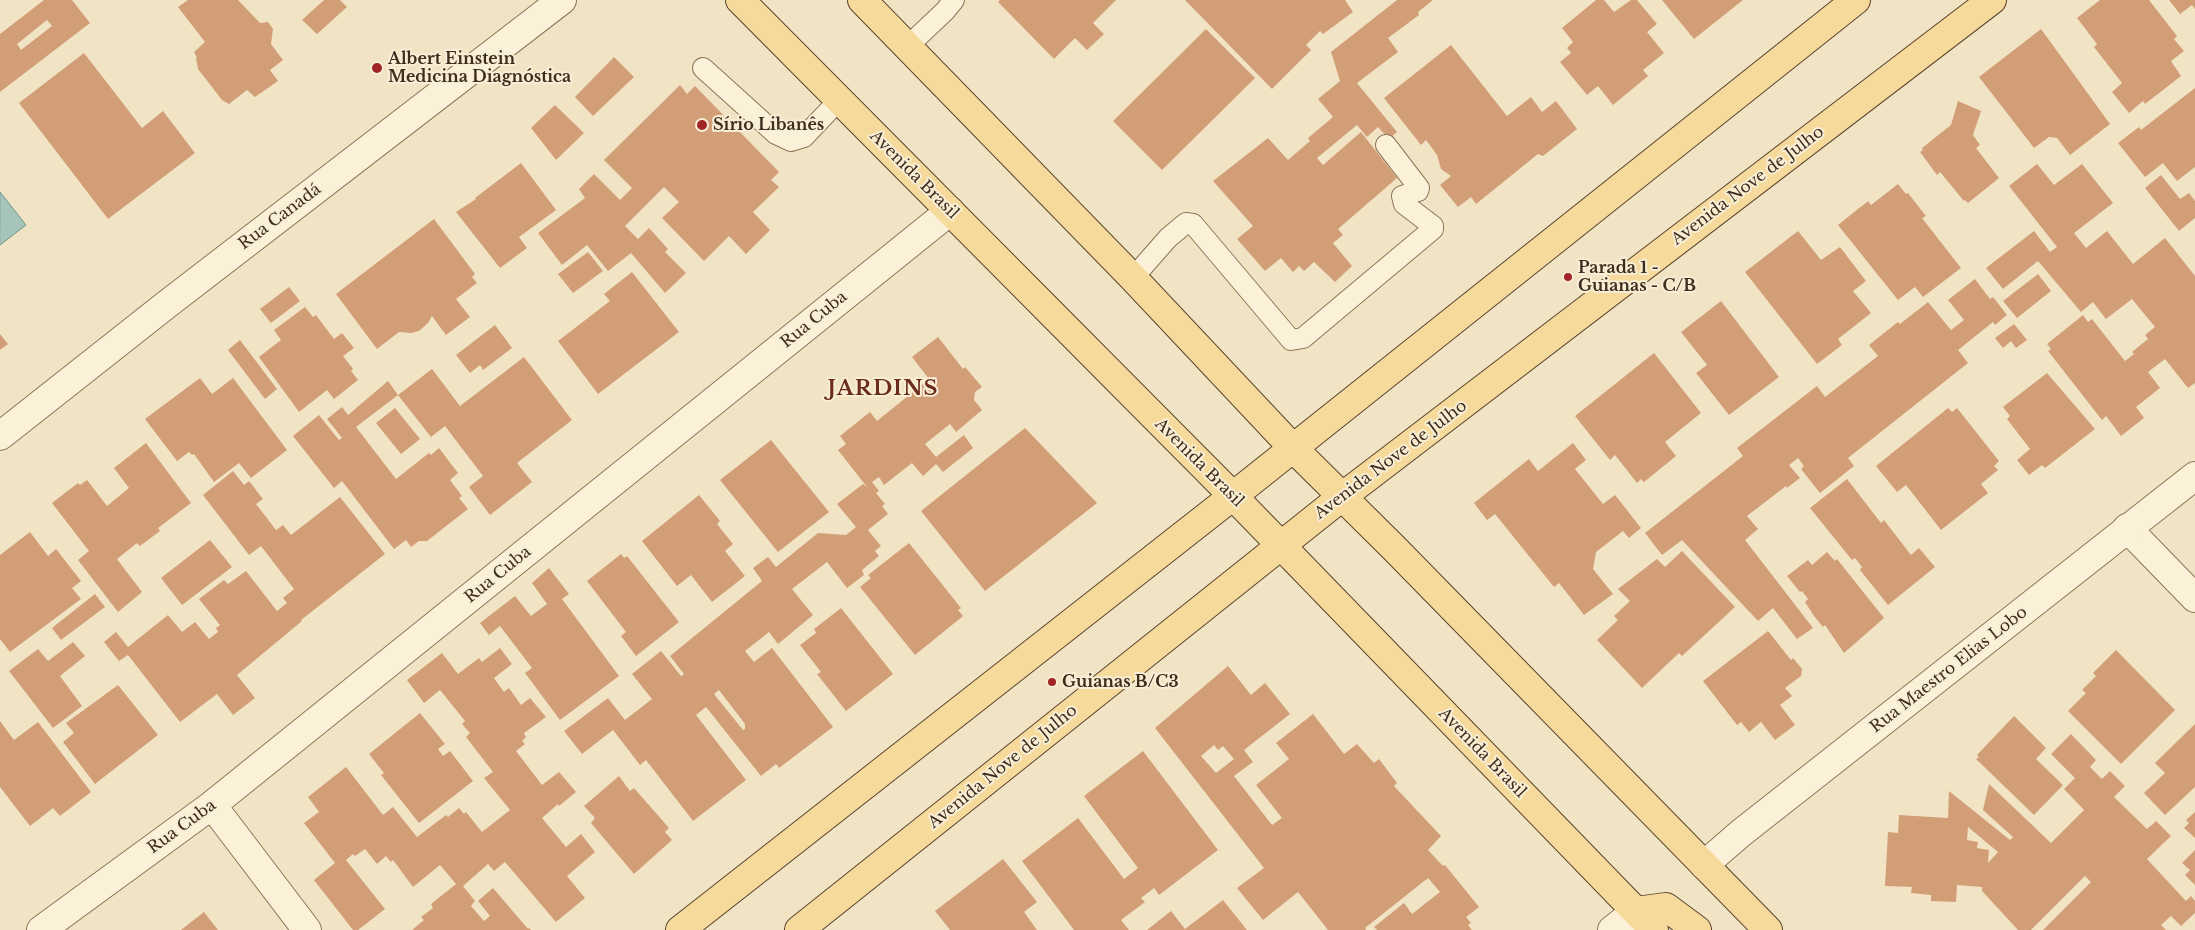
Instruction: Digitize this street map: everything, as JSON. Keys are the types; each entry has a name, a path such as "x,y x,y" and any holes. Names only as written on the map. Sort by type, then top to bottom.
{"main road":[{"name":"Avenida Brasil","path":"740,0 1232,496 1645,921"},
{"path":"862,0 1133,278 1293,448 1768,930"},
{"path":"680,930 1293,448 1856,0"},
{"name":"Avenida Nove de Julho","path":"799,930 1342,496 1992,0"},
{"path":"1645,921 1666,907 1697,930"}],"street":[{"name":"Rua Canadá","path":"0,436 166,304 562,0"},
{"name":"Rua Cuba","path":"41,930 212,805 950,211"},
{"name":"Rua Maestro Elias Lobo","path":"1704,865 1741,833 2195,476"},
{"path":"2128,528 2195,598"},
{"path":"212,805 307,930"},
{"path":"1612,930 1645,921"}],"lane":[{"path":"907,47 954,0"},
{"path":"703,68 776,134 791,141 804,136 839,100"},
{"path":"1133,278 1168,238 1186,223 1193,224 1291,340 1303,338 1433,229 1433,226 1404,204 1402,196 1418,191 1418,188 1386,145"}],"water":[{"path":"0,192 26,225 0,245"}],"building":[{"path":"44,0 72,0 90,23 0,92 0,34","holes":["47,20 52,26 21,50 17,44"]},
{"path":"188,0 238,0 260,23 268,22 273,29 271,44 283,60 270,70 278,81 255,97 247,90 229,104 222,100 198,69 197,58 194,52 205,42 178,7"},
{"path":"324,0 340,0 347,7 317,34 302,20"},
{"path":"1000,0 1116,0 1093,23 1104,34 1087,50 1075,38 1054,59 998,2"},
{"path":"1185,0 1345,0 1353,12 1323,34 1320,31 1306,45 1311,50 1272,89"},
{"path":"1397,0 1433,0 1418,12 1419,15 1388,38 1398,52 1357,83 1397,132 1389,139 1378,127 1367,137 1357,125 1317,158 1323,165 1361,132 1397,178 1338,229 1343,235 1333,243 1352,266 1335,282 1314,262 1304,271 1299,266 1293,272 1281,258 1265,271 1237,239 1253,226 1213,181 1268,138 1288,160 1310,141 1308,138 1333,117 1318,99 1340,81 1331,52"},
{"path":"1596,0 1604,0 1614,12 1631,0 1637,0 1657,24 1647,32 1664,53 1643,70 1648,76 1613,105 1598,86 1587,95 1560,62 1571,53 1567,48 1573,42 1562,28"},
{"path":"1662,0 1743,0 1694,39"},
{"path":"2100,0 2149,0 2177,36 2174,39 2184,51 2171,61 2181,76 2145,104 2143,101 2129,113 2112,92 2122,83 2094,47 2097,44 2077,18"},
{"path":"2169,0 2195,0 2195,9 2192,5 2180,14"},
{"path":"1206,29 1255,78 1162,170 1113,121"},
{"path":"2041,29 2110,124 2070,155 2057,138 2049,137 2034,148 1979,77"},
{"path":"1451,45 1507,116 1531,97 1542,112 1556,101 1577,129 1543,156 1538,154 1476,204 1471,197 1458,207 1440,185 1451,176 1441,169 1437,155 1426,140 1421,145 1384,98"},
{"path":"84,53 142,128 163,111 195,153 108,219 19,103"},
{"path":"614,57 634,77 593,116 575,97"},
{"path":"680,85 687,94 695,86 779,172 771,180 779,187 753,212 770,230 746,254 729,236 704,261 662,218 679,202 664,187 625,226 638,239 649,228 668,249 665,252 686,273 665,293 631,253 608,271 587,245 562,265 538,233 585,198 579,189 594,174 620,200 632,188 604,160"},
{"path":"2195,88 2195,167 2177,181 2163,163 2145,177 2118,143 2139,127 2141,130"},
{"path":"1958,101 1981,111 1973,135 1980,145 1976,148 1999,178 1968,203 1964,201 1940,172 1937,175 1920,152 1923,150 1922,148 1951,125"},
{"path":"555,105 584,133 556,160 531,128"},
{"path":"521,163 556,210 519,237 527,248 500,268 456,212 476,199"},
{"path":"2037,164 2054,185 2082,164 2113,203 2074,233 2086,248 2107,231 2133,264 2165,238 2195,276 2195,383 2188,388 2165,359 2148,372 2160,388 2136,407 2144,418 2121,436 2106,416 2102,420 2048,351 2051,349 2047,344 2083,315 2088,322 2092,319 2125,361 2134,354 2132,352 2148,339 2145,335 2155,327 2132,299 2106,319 2093,302 2081,312 2038,261 2003,289 1986,268 2034,231 2050,252 2057,247 2009,186"},
{"path":"2161,175 2180,199 2189,193 2195,201 2195,218 2179,231 2145,188"},
{"path":"1898,184 1906,194 1908,193 1926,216 1922,218 1961,268 1923,297 1915,287 1898,300 1838,225 1868,201 1871,205"},
{"path":"434,219 475,274 472,277 477,283 456,299 470,317 446,335 432,316 428,323 419,331 411,333 399,332 377,349 336,294"},
{"path":"1798,231 1821,260 1840,247 1866,281 1853,291 1871,313 1838,339 1842,345 1817,364 1745,272"},
{"path":"588,252 603,271 573,293 558,274"},
{"path":"632,272 679,332 598,394 558,341 610,301 604,294"},
{"path":"2038,274 2051,291 2017,318 2003,301"},
{"path":"1975,279 1990,299 1993,297 2007,315 1995,325 1993,322 1958,350 1968,363 1848,458 1854,466 1820,493 1801,469 1804,466 1798,458 1789,465 1800,478 1787,488 1786,486 1747,516 1758,529 1745,540 1813,628 1797,639 1773,608 1758,621 1682,540 1662,555 1645,533 1743,456 1737,448 1817,386 1825,397 1878,356 1869,345 1898,322 1900,324 1928,302 1951,330 1964,320 1948,300"},
{"path":"289,287 300,301 271,323 260,309"},
{"path":"1721,301 1779,377 1729,415 1696,373 1707,365 1681,332"},
{"path":"305,307 313,317 316,315 334,339 342,333 354,348 343,356 353,369 351,371 358,380 334,399 327,390 299,412 259,357 281,340 274,330"},
{"path":"2014,324 2027,340 2016,348 2011,341 2003,348 1995,338"},
{"path":"495,325 512,348 483,370 480,365 470,373 456,355"},
{"path":"0,334 8,344 0,350"},
{"path":"938,337 963,369 965,367 982,387 975,392 974,400 982,410 956,432 950,424 925,444 936,457 964,435 973,448 943,472 936,464 923,476 912,463 884,485 879,477 872,482 879,491 876,493 885,504 882,506 888,514 868,530 881,546 875,551 879,556 862,570 864,575 847,588 827,562 792,589 813,615 778,644 769,632 745,651 754,662 772,648 833,727 779,768 776,764 761,776 706,707 696,715 746,780 693,821 646,760 640,765 613,730 582,754 564,731 608,698 625,720 652,699 632,674 661,651 681,676 684,674 670,656 762,581 753,568 768,557 776,567 818,533 846,535 856,527 837,504 863,484 867,487 838,450 846,444 840,436 870,412 877,421 929,379 912,357","holes":["719,690 745,724 745,729 743,730 714,694"]},
{"path":"240,340 277,389 265,399 228,350"},
{"path":"1654,353 1701,413 1665,442 1676,456 1644,482 1641,479 1637,483 1615,455 1610,460 1575,416"},
{"path":"524,357 572,420 517,463 532,482 490,515 469,487 483,476 445,426 431,437 398,395 432,369 460,406"},
{"path":"2047,373 2095,429 2045,468 2042,465 2029,475 2017,460 2030,449 2007,419 2010,416 2003,407"},
{"path":"200,378 212,394 233,378 287,450 251,478 239,463 214,482 194,454 192,455 189,452 177,461 145,419"},
{"path":"388,381 398,395 356,427 396,479 429,453 431,455 439,448 458,473 450,480 462,496 459,498 468,509 427,541 419,541 411,547 406,540 394,549 342,481 334,488 293,436 319,415 339,440 342,438 327,419 342,407 348,415"},
{"path":"395,408 420,439 401,454 376,423"},
{"path":"1948,408 1952,412 1957,408 1999,461 1994,466 1998,470 1981,484 1988,493 1941,530 1906,485 1897,492 1876,466"},
{"path":"1025,428 1097,503 985,591 921,511"},
{"path":"771,440 829,512 778,552 720,480"},
{"path":"146,443 191,503 158,528 160,531 140,546 137,543 117,559 142,592 118,612 78,560 89,551 52,503 78,483 80,485 87,480 107,506 129,488 114,468"},
{"path":"1573,443 1586,460 1575,469 1603,504 1615,495 1641,528 1629,538 1623,531 1596,552 1593,569 1613,594 1584,615 1559,583 1554,587 1495,514 1487,520 1474,503 1529,459 1538,471"},
{"path":"233,471 244,485 249,481 263,499 256,504 276,530 283,525 291,535 340,497 385,554 301,620 237,675 255,698 233,715 217,694 180,722 128,655 119,661 104,642 116,632 128,647 168,615 182,632 195,622 209,639 218,632 216,628 220,625 199,599 224,580 228,584 246,571 277,611 287,603 283,598 294,589 261,546 249,555 203,495"},
{"path":"1847,479 1881,523 1884,520 1911,555 1919,548 1935,567 1888,605 1860,570 1862,567 1855,558 1852,560 1810,508"},
{"path":"699,495 720,521 717,524 733,544 725,551 745,576 712,602 691,575 677,586 642,541"},
{"path":"30,532 48,556 56,549 81,581 72,588 81,599 10,652 0,639 0,555"},
{"path":"210,540 232,567 182,605 161,578"},
{"path":"909,543 961,608 958,610 963,616 915,655 860,587 871,578 868,575"},
{"path":"1682,551 1735,607 1682,656 1679,653 1642,688 1597,640 1618,620 1614,616 1630,601 1618,589 1657,559 1665,567"},
{"path":"1827,552 1835,561 1837,559 1884,618 1844,653 1825,625 1823,627 1814,616 1805,602 1808,599 1787,576 1808,560 1812,565"},
{"path":"621,554 624,558 627,556 679,622 636,656 621,636 626,632 587,581"},
{"path":"549,568 569,594 562,599 619,676 560,720 525,673 532,668 500,626 489,635 480,623 515,596 531,616 547,604 532,583"},
{"path":"95,594 105,607 61,640 52,628"},
{"path":"841,608 893,674 846,711 817,674 821,672 800,645 816,633 814,629"},
{"path":"1768,631 1791,660 1793,658 1802,669 1801,676 1785,688 1792,696 1780,705 1795,725 1775,740 1761,722 1749,732 1741,722 1737,725 1703,681"},
{"path":"73,642 85,656 60,676 82,706 53,728 9,671 38,649 48,661"},
{"path":"500,648 512,664 494,678 504,692 509,688 521,705 530,698 546,717 524,733 526,737 522,741 525,744 516,751 542,785 559,772 576,792 542,818 566,847 581,834 595,852 567,876 585,898 556,922 505,862 494,871 488,864 463,886 475,901 471,906 484,921 490,916 478,901 493,888 528,929 531,930 412,930 424,920 421,917 433,908 431,904 456,884 440,865 413,887 393,860 391,862 386,856 377,864 365,849 355,856 353,854 346,860 385,909 358,930 353,930 314,880 335,863 304,823 319,812 308,797 346,767 383,815 393,807 417,837 446,815 448,817 459,808 464,814 466,812 482,832 510,810 484,778 493,772 466,737 470,733 462,724 465,721 440,690 424,703 407,680 442,653 458,674 479,658 482,662"},
{"path":"2116,650 2175,710 2121,764 2068,711 2086,693 2082,690 2096,676 2093,673"},
{"path":"1228,666 1251,695 1265,683 1290,714 1244,750 1253,762 1234,776 1272,825 1282,818 1256,785 1289,759 1276,743 1313,714 1344,754 1357,744 1374,763 1379,759 1397,783 1394,786 1441,836 1428,850 1443,866 1445,865 1479,907 1466,917 1471,923 1468,925 1472,930 1377,930 1374,927 1404,903 1412,914 1440,892 1428,878 1365,928 1366,930 1328,930 1298,892 1263,920 1237,888 1264,868 1155,728","holes":["1214,745 1218,750 1223,746 1234,759 1216,773 1201,756"]},
{"path":"118,685 158,735 95,784 63,742 74,733 66,723"},
{"path":"420,713 445,744 438,749 443,756 450,751 473,781 419,823 381,775 384,773 369,754"},
{"path":"2014,716 2046,748 2036,759 2063,785 2034,815 1976,759 1979,757 1977,755"},
{"path":"0,721 14,740 38,722 91,792 60,816 53,808 30,826 0,787"},
{"path":"2195,724 2195,787 2165,815 2144,793 2165,773 2155,763"},
{"path":"2071,734 2096,760 2090,767 2102,779 2110,771 2125,786 2114,797 2147,829 2156,821 2171,836 2147,859 2186,901 2191,896 2195,901 2195,913 2181,926 2171,916 2161,925 2166,930 2043,930 2091,882 2085,876 2031,930 2018,930 1982,891 1982,887 1957,885 1956,902 1931,901 1931,895 1911,893 1912,887 1885,886 1888,832 1898,833 1899,815 1948,818 1949,791 2010,840 2013,837 1983,810 1989,784 2051,843 2084,810 2064,789 2075,778 2051,754","holes":["1968,827 1998,852 1988,863 1989,850 1977,848 1978,842 1967,840"]},
{"path":"1143,751 1218,850 1159,895 1154,888 1141,898 1145,902 1121,920 1129,930 1074,930 1022,861 1078,818 1124,879 1138,868 1084,796"},
{"path":"619,776 630,791 634,788 669,828 665,832 672,840 634,874 591,823 595,818 584,806"},
{"path":"2195,812 2195,838 2184,828 2189,823 2186,820"},
{"path":"2195,850 2195,885 2185,875 2190,870 2182,863"},
{"path":"1003,859 1037,902 1024,912 1037,930 950,930 935,911"},
{"path":"1223,900 1247,930 1147,930 1171,911 1185,929"},
{"path":"204,912 218,930 181,930"}],"place":[{"name":"Albert Einstein Medicina Diagnóstica","path":"377,68"},
{"name":"Sírio Libanês","path":"702,125"},
{"name":"Parada 1 - Guianas - C/B","path":"1568,277"},
{"name":"Guianas B/C3","path":"1052,682"}],"district":[{"name":"JARDINS","path":"883,389"}]}
